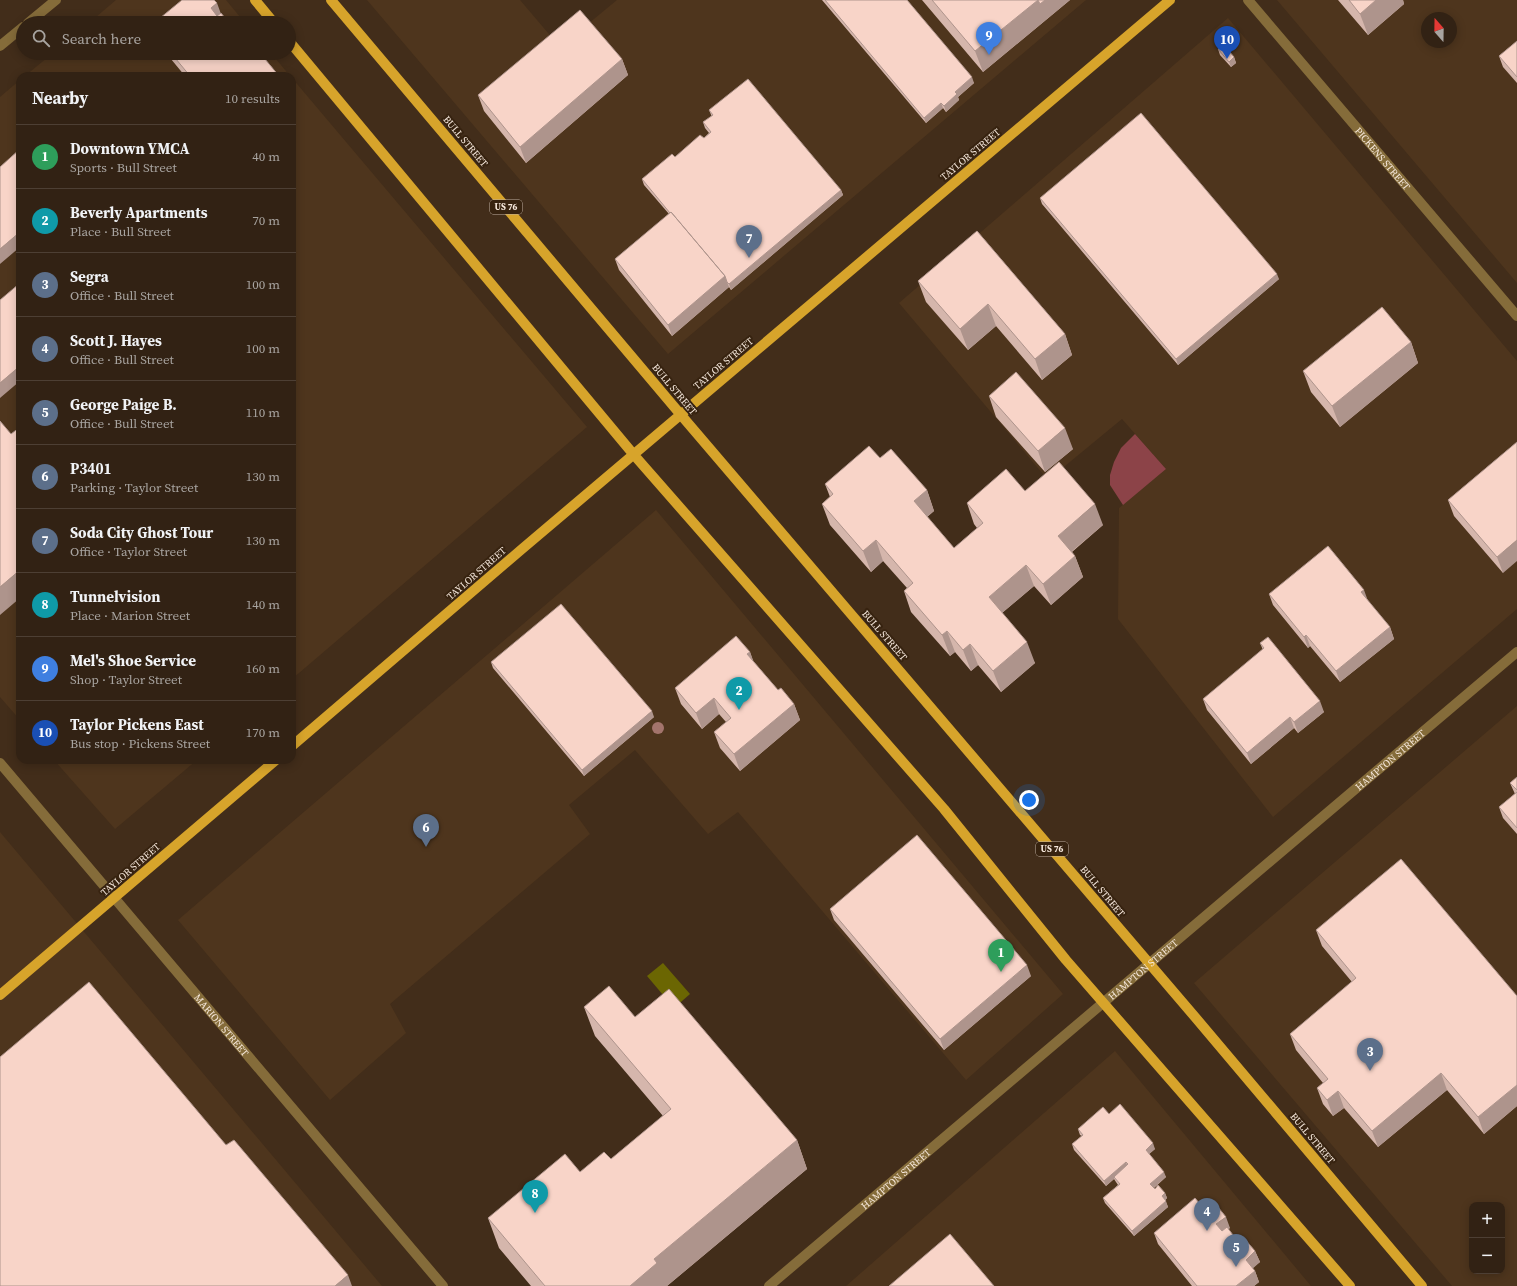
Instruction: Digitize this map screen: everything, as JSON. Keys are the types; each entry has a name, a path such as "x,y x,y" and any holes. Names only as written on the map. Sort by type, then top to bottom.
{"main road":[{"path":"255,0 268,16"},
{"name":"BULL STREET","path":"331,0 681,415 1149,963 1422,1286"},
{"name":"TAYLOR STREET","path":"296,743 1170,0"},
{"path":"296,49 634,455 944,809 1066,960 1350,1286"},
{"name":"TAYLOR STREET","path":"0,996 271,764"}],"street":[{"path":"37,16 56,0"},
{"name":"PICKENS STREET","path":"1248,0 1517,316"},
{"path":"0,46 16,33"},
{"name":"HAMPTON STREET","path":"769,1286 1517,652"},
{"name":"MARION STREET","path":"0,763 443,1286"}],"shaded area":[{"path":"116,0 226,0 239,16 97,16"},
{"path":"367,0 520,0 560,47 617,0 1086,0 668,354"},
{"path":"1277,0 1517,0 1517,283"},
{"path":"1228,18 1517,361 1517,609 1273,817 1118,619 1119,508 1166,469 1122,419 1048,480 899,303"},
{"path":"44,60 277,60 287,72 30,72"},
{"path":"16,83 16,715 0,697 0,97"},
{"path":"296,83 587,427 296,676"},
{"path":"1135,434 1166,469 1123,505 1110,485 1110,475 1114,462 1121,448"},
{"path":"656,510 1063,994 966,1080 738,812 708,834 635,750 569,805 590,834 390,1004 406,1033 330,1100 178,920"},
{"path":"1517,706 1517,1286 1452,1286 1194,983"},
{"path":"58,764 192,764 115,829"},
{"path":"0,832 382,1286 0,1286"},
{"path":"663,963 690,994 674,1008 647,976"},
{"path":"1115,1051 1311,1286 846,1286"}],"building":[{"path":"182,0 214,0 217,3 211,8 217,16 163,16"},
{"path":"825,0 907,0 972,77 955,92 957,94 944,106 941,103 924,118"},
{"path":"932,0 1038,0 975,51"},
{"path":"1038,0 1045,0 1040,4"},
{"path":"1349,0 1376,0 1360,14"},
{"path":"580,10 622,59 520,147 478,95"},
{"path":"1517,41 1517,77 1499,56"},
{"path":"1224,45 1234,57 1229,62 1218,49"},
{"path":"177,60 266,60 276,72 187,72"},
{"path":"748,79 841,190 729,284 725,276 642,179 672,154 675,157 700,135 704,138 711,132 703,122 713,115 709,110"},
{"path":"1141,113 1277,274 1176,359 1040,198"},
{"path":"16,153 16,235 0,249 0,167"},
{"path":"671,212 725,276 668,325 615,259"},
{"path":"977,231 1065,334 1035,359 988,304 960,329 918,281"},
{"path":"16,286 16,369 0,383 0,300"},
{"path":"1382,307 1411,342 1332,406 1303,371"},
{"path":"1016,372 1065,428 1038,451 989,396"},
{"path":"0,421 11,434 16,430 16,573 0,587"},
{"path":"1517,442 1517,540 1497,557 1448,500"},
{"path":"869,446 880,458 891,449 927,490 914,501 954,548 983,523 967,503 1006,469 1025,491 1059,462 1095,504 1058,536 1075,556 1043,584 1026,565 989,597 1027,642 993,671 970,644 963,650 947,631 942,635 904,591 913,583 876,540 863,551 822,504 833,494 825,484"},
{"path":"1328,546 1364,590 1361,592 1390,627 1336,671 1306,635 1304,637 1269,594"},
{"path":"561,604 652,711 582,770 491,662"},
{"path":"736,636 750,652 747,654 778,690 781,688 794,704 734,754 714,732 731,718 714,698 696,713 675,688"},
{"path":"1268,637 1320,701 1294,722 1290,717 1247,753 1203,699 1264,648 1260,643"},
{"path":"1517,777 1517,790 1510,783"},
{"path":"1517,792 1517,828 1499,807"},
{"path":"917,835 1027,965 940,1039 830,909"},
{"path":"1401,859 1517,996 1517,1085 1478,1117 1441,1073 1372,1131 1338,1091 1327,1100 1317,1088 1328,1079 1290,1034 1356,978 1316,930"},
{"path":"89,982 226,1145 234,1140 348,1275 335,1286 0,1286 0,1057"},
{"path":"609,986 635,1017 669,989 797,1140 654,1259 657,1263 630,1286 545,1286 488,1218 565,1154 580,1172 604,1152 611,1159 671,1109 584,1007"},
{"path":"1120,1104 1153,1143 1146,1150 1164,1172 1150,1184 1155,1189 1158,1185 1165,1193 1162,1196 1166,1201 1132,1231 1103,1198 1120,1184 1114,1177 1128,1164 1126,1162 1104,1181 1072,1144 1083,1135 1078,1129 1103,1107 1109,1114"},
{"path":"1195,1198 1205,1210 1214,1202 1226,1217 1216,1224 1222,1231 1227,1227 1233,1235 1227,1239 1234,1247 1244,1238 1255,1251 1246,1260 1255,1271 1236,1286 1197,1286 1154,1233"},
{"path":"950,1234 994,1286 889,1286"}],"place":[{"name":"Mel's Shoe Service","path":"989,55"},
{"name":"Taylor Pickens East","path":"1227,59"},
{"name":"Soda City Ghost Tour","path":"749,258"},
{"name":"Beverly Apartments","path":"739,710"},
{"name":"P3401","path":"426,847"},
{"name":"Downtown YMCA","path":"1001,972"},
{"name":"Segra","path":"1370,1071"},
{"name":"Tunnelvision","path":"535,1213"},
{"name":"Scott J. Hayes","path":"1207,1231"},
{"name":"George Paige B.","path":"1236,1267"}]}
